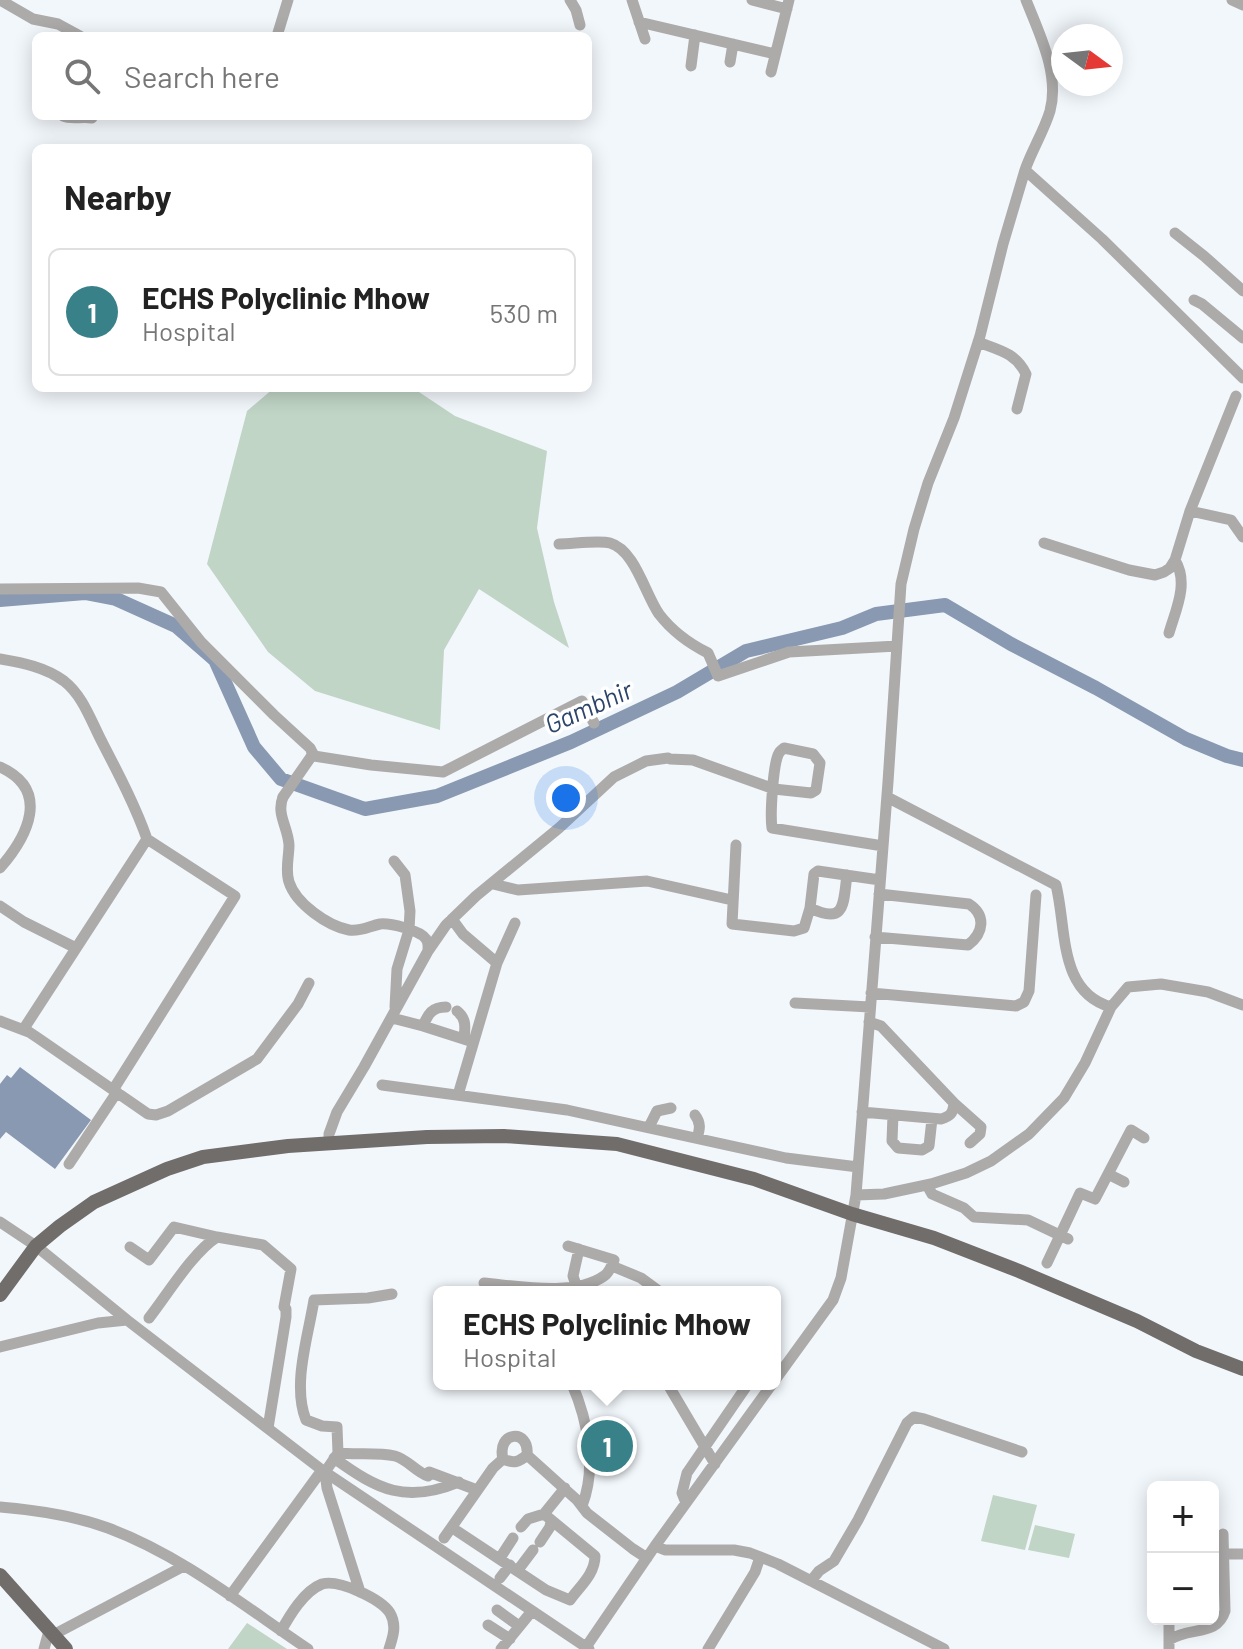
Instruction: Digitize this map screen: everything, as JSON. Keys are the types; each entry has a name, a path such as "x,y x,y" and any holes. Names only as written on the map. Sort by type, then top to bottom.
{"main road":[{"path":"0,1295 36,1246 94,1202 167,1169 203,1157 288,1146 427,1137 504,1136 617,1144 754,1179 852,1214 934,1238 1019,1271 1243,1369"},
{"path":"0,1575 66,1649"}],"street":[{"path":"0,0 33,19 58,24 73,32"},
{"path":"278,32 288,0"},
{"path":"570,0 580,25"},
{"path":"632,0 645,39"},
{"path":"752,0 788,4 771,72"},
{"path":"781,1372 833,1300 841,1278 856,1195 901,584 928,483 954,418 978,342 1025,170 1050,111 1053,91 1046,52 1026,0"},
{"path":"1232,0 1243,5"},
{"path":"639,22 775,54"},
{"path":"691,66 695,35"},
{"path":"730,62 733,44"},
{"path":"1025,170 1102,239 1243,378 1240,398 1190,511 1170,568 1155,575 1129,570 1044,543"},
{"path":"1175,233 1243,291"},
{"path":"1194,300 1243,338"},
{"path":"978,342 1012,355 1021,363 1026,374 1017,409"},
{"path":"1190,511 1231,520 1243,537"},
{"path":"559,544 606,541 626,554 660,614 690,644 708,653 718,676 789,652 897,646"},
{"path":"1169,633 1182,592 1180,568 1175,560"},
{"path":"0,589 138,588 161,592 201,642 310,748 314,756 443,772 582,701 594,723"},
{"path":"0,659 44,670 72,688 108,753 147,839 235,896 69,1164"},
{"path":"329,1144 329,1134 337,1112 428,951 452,919 614,777 646,761 669,758 693,760 774,789 811,793 816,790 820,763 813,754 784,748 778,754 774,789 770,815 772,828 883,846"},
{"path":"313,754 283,797 279,809 287,834 290,884 302,904 330,925 349,930 383,923 424,936 428,951"},
{"path":"0,767 20,779 25,786 31,814 17,848 0,868"},
{"path":"887,797 1056,885 1074,977 1083,992 1098,1003 1111,1007"},
{"path":"23,1030 147,839"},
{"path":"736,845 732,924 794,931 804,928 814,874 818,871 880,880"},
{"path":"393,1015 397,969 409,930 410,911 405,875 394,861"},
{"path":"810,908 829,915 838,913 843,907 847,875"},
{"path":"493,884 518,890 647,881 732,900"},
{"path":"875,937 968,945 975,939 981,925 981,916 969,904 879,894"},
{"path":"871,993 1016,1006 1024,1002 1029,991 1036,895"},
{"path":"0,906 76,948"},
{"path":"452,919 463,934 497,963"},
{"path":"458,1095 468,1041 515,923"},
{"path":"0,1021 23,1030 148,1114 156,1115 257,1059 298,1004 309,983"},
{"path":"856,1195 884,1194 966,1173 991,1161 1029,1134 1064,1098 1085,1063 1111,1007 1128,987 1161,984 1208,992 1243,1005"},
{"path":"795,1003 870,1007"},
{"path":"423,1026 431,1011 437,1007 452,1009 465,1020 468,1041"},
{"path":"393,1015 468,1041"},
{"path":"869,1022 881,1026 981,1127 980,1134 970,1143"},
{"path":"382,1085 567,1110 786,1158 858,1167"},
{"path":"862,1112 932,1119 949,1117 954,1103"},
{"path":"649,1127 657,1111 671,1108"},
{"path":"695,1115 700,1130 697,1138"},
{"path":"893,1115 892,1141 898,1148 922,1150 929,1146 932,1119"},
{"path":"1047,1263 1064,1237 1080,1193 1095,1199 1131,1130 1144,1138"},
{"path":"1108,1174 1124,1182"},
{"path":"927,1185 932,1194 964,1208 974,1217 1028,1220 1064,1237"},
{"path":"0,1222 36,1246 324,1471 532,1611 580,1647 768,1390"},
{"path":"130,1247 149,1260 174,1227 263,1245 291,1269 268,1428"},
{"path":"149,1318 197,1255 217,1237"},
{"path":"577,1286 573,1276 574,1247 614,1260 605,1275 585,1286"},
{"path":"612,1266 652,1286"},
{"path":"484,1283 523,1286"},
{"path":"230,1596 336,1456 337,1427 306,1420 300,1406 304,1350 314,1300 392,1294"},
{"path":"0,1347 98,1323 127,1320"},
{"path":"574,1390 588,1440 590,1471 588,1491 582,1506"},
{"path":"671,1390 715,1464"},
{"path":"686,1503 683,1484 692,1464 744,1390"},
{"path":"811,1581 834,1561 907,1423 914,1417 1022,1452"},
{"path":"519,1437 525,1442 527,1455 520,1461 512,1463 503,1459 505,1440 519,1437"},
{"path":"336,1456 366,1453 397,1456 421,1473 459,1482 477,1490"},
{"path":"527,1455 565,1488 587,1513 647,1558"},
{"path":"336,1456 379,1486 395,1492 420,1493 459,1482"},
{"path":"444,1538 493,1468 503,1459"},
{"path":"324,1471 360,1592"},
{"path":"509,1564 524,1565 550,1527 548,1517 565,1488"},
{"path":"1,1506 56,1515 106,1528 145,1544 184,1566 308,1649"},
{"path":"457,1531 546,1590 570,1600 592,1572 595,1556 548,1517 528,1519 521,1527"},
{"path":"1169,1644 1184,1632 1209,1629 1223,1619 1223,1534"},
{"path":"500,1578 509,1564 513,1538"},
{"path":"655,1546 665,1550 734,1550 750,1553 944,1649"},
{"path":"1224,1554 1243,1554"},
{"path":"708,1649 755,1572 760,1557"},
{"path":"44,1649 51,1633 184,1566"},
{"path":"281,1631 308,1594 321,1585 339,1584 360,1592 389,1610 394,1634 389,1649"},
{"path":"497,1610 519,1626"},
{"path":"501,1649 532,1611"},
{"path":"488,1625 510,1639"}],"green space":[{"path":"269,392 419,392 455,416 547,451 537,528 554,602 569,648 479,589 444,650 440,730 315,691 268,652 207,564 247,411"},
{"path":"993,1495 1037,1505 1025,1550 981,1541"},
{"path":"1035,1525 1075,1534 1069,1558 1028,1550"},
{"path":"247,1623 287,1649 228,1649"}],"water":[{"path":"20,1067 91,1120 55,1169 6,1132 0,1139 0,1084 7,1075 11,1078"}],"waterway":[{"name":"Gambhir","path":"0,600 85,593 116,599 176,626 215,660 254,747 281,779 365,809 437,796 571,742 677,692 746,651 842,628 876,614 945,605 1186,739 1243,760"}],"place":[{"name":"ECHS Polyclinic Mhow","path":"607,1446"}]}
